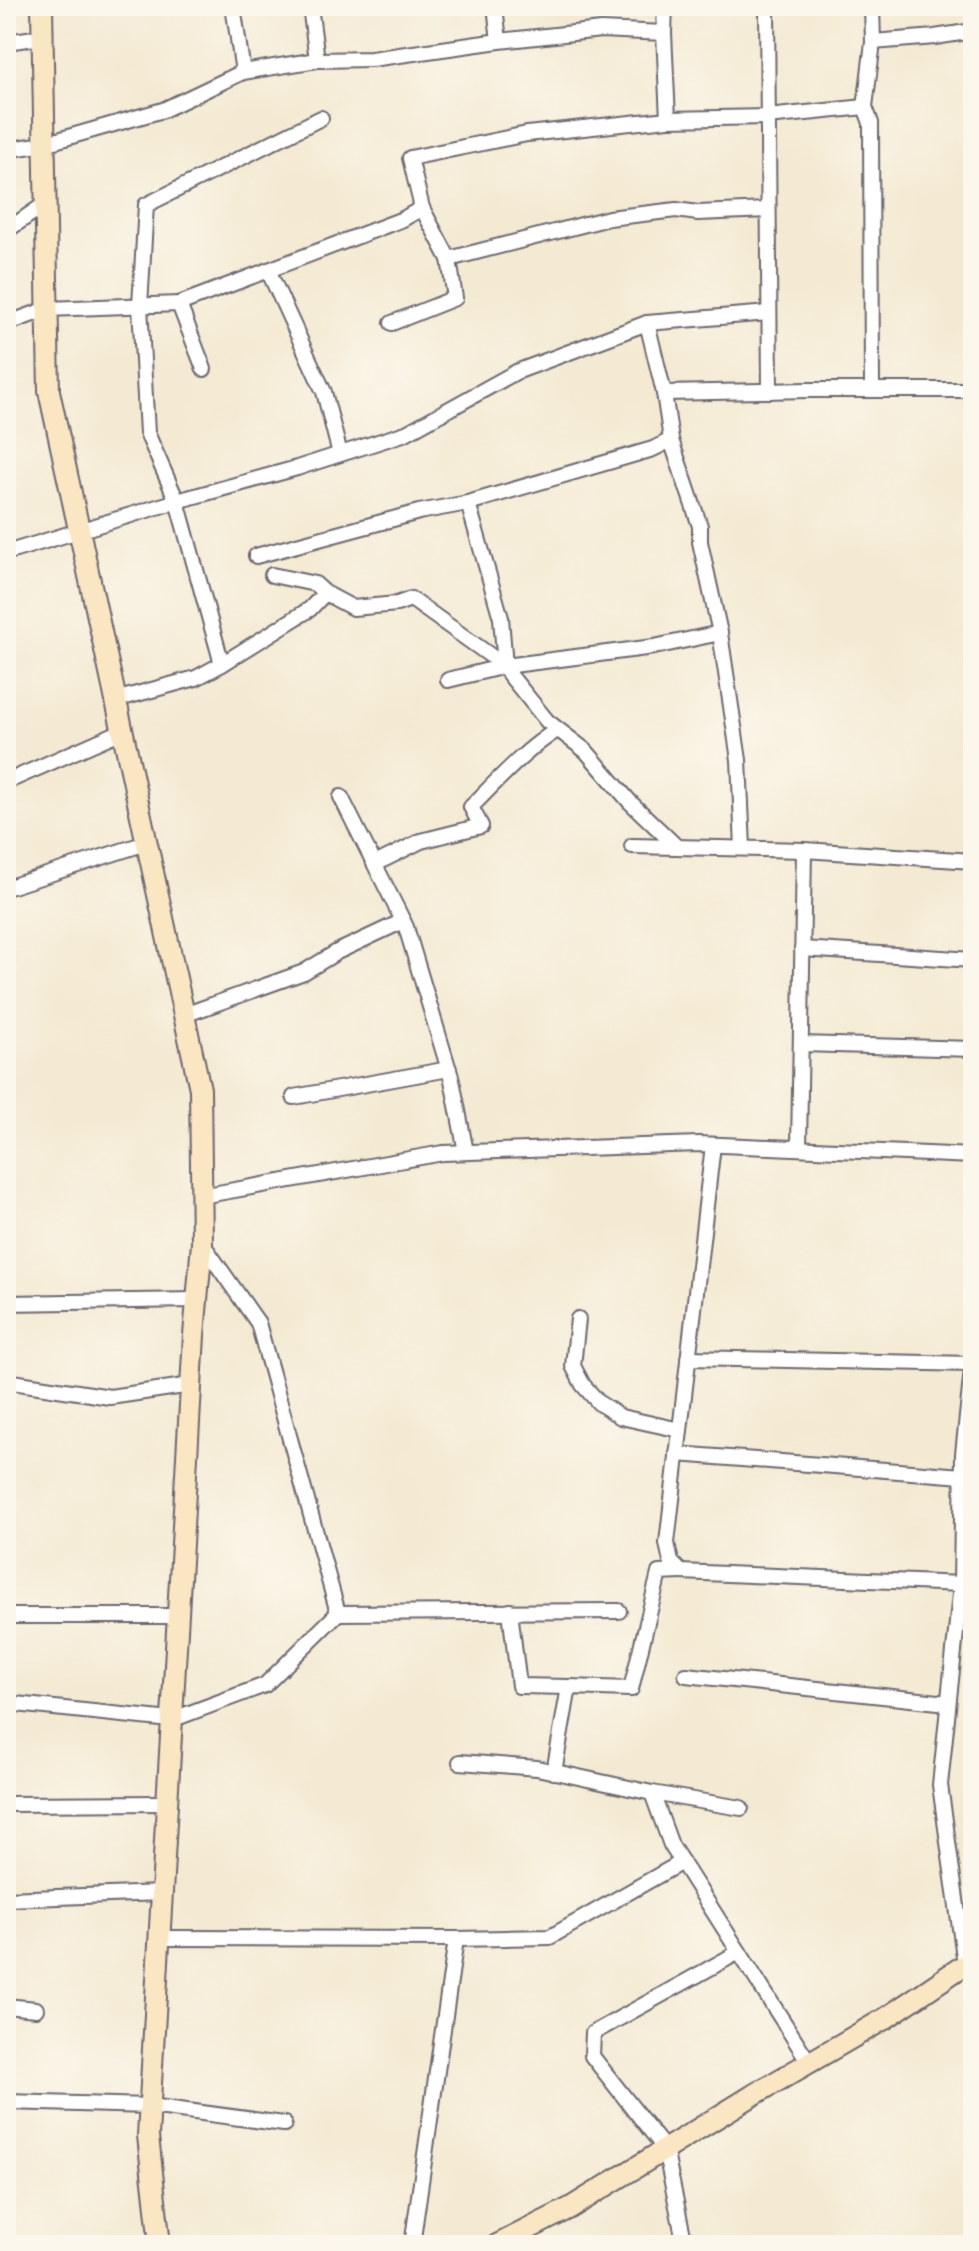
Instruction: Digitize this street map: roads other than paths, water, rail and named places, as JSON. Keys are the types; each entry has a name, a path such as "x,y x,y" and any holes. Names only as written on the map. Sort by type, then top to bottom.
{"street":[{"path":"42,6 49,391 200,1089 202,1243 191,1385 148,2136 160,2245"},
{"path":"233,6 243,72"},
{"path":"310,6 317,60"},
{"path":"495,6 499,41"},
{"path":"665,6 668,119"},
{"path":"767,6 770,391"},
{"path":"872,6 873,42 865,107 871,123 872,390"},
{"path":"6,150 44,144 163,110 243,72 317,60 371,59 601,30 664,33"},
{"path":"873,42 973,31"},
{"path":"6,42 42,37"},
{"path":"392,323 455,298 449,259 422,208 410,158 527,134 668,119 767,117 865,107"},
{"path":"222,664 177,501 147,433 140,306 146,205 321,118"},
{"path":"6,231 45,204"},
{"path":"6,324 47,309 179,304 403,219 422,208"},
{"path":"449,259 609,218 676,210 698,213 768,210"},
{"path":"268,270 324,392 340,454"},
{"path":"179,304 204,369"},
{"path":"6,553 406,433 516,372 647,323 769,313"},
{"path":"647,323 664,393 671,440 700,526 700,542 720,633 739,760 743,848"},
{"path":"664,393 973,390"},
{"path":"256,556 419,512 468,503 653,449 671,440"},
{"path":"468,503 501,618 505,666 513,681 557,730 586,751 630,802 677,847"},
{"path":"272,575 315,584 353,608 397,604 411,599 505,666"},
{"path":"115,700 196,678 310,609 325,593"},
{"path":"448,680 505,666 654,647 720,633"},
{"path":"375,864 421,841 481,826 471,807 516,762 557,730"},
{"path":"6,782 122,731"},
{"path":"341,797 403,921 449,1069 466,1152"},
{"path":"6,888 146,843"},
{"path":"632,846 804,850 973,861"},
{"path":"799,1148 804,850"},
{"path":"184,1015 304,972 337,952 403,921"},
{"path":"802,949 973,960"},
{"path":"801,1044 973,1049"},
{"path":"294,1097 449,1069"},
{"path":"201,1196 443,1153 713,1145 973,1156"},
{"path":"681,1572 671,1562 667,1543 713,1145"},
{"path":"202,1243 258,1323 338,1613"},
{"path":"6,1303 197,1300"},
{"path":"578,1319 573,1366 583,1385 599,1403 621,1417 680,1430"},
{"path":"497,2245 570,2208 886,2018 969,1961 940,1785 961,1584 963,1476 973,1363 688,1358"},
{"path":"6,1381 110,1397 191,1385"},
{"path":"677,1454 963,1476"},
{"path":"510,1611 519,1686 631,1689 659,1573 961,1584"},
{"path":"6,1703 171,1720 265,1685 338,1613 619,1611"},
{"path":"6,1616 178,1616"},
{"path":"686,1675 948,1703"},
{"path":"554,1772 569,1687"},
{"path":"460,1762 537,1768 652,1793 741,1808"},
{"path":"652,1793 671,1845 809,2062"},
{"path":"6,1804 166,1803"},
{"path":"159,1938 550,1937 682,1862"},
{"path":"6,1899 161,1893"},
{"path":"412,2245 456,1939"},
{"path":"685,2245 665,2149 592,2056 593,2033 739,1952"},
{"path":"6,2006 36,2009"},
{"path":"6,2102 150,2106 284,2124"}]}
